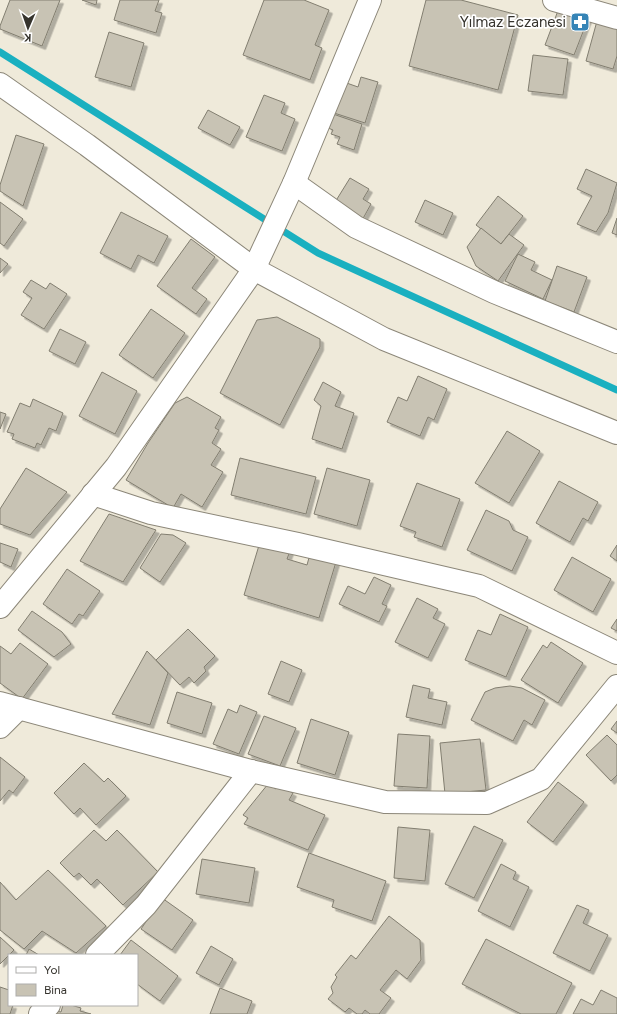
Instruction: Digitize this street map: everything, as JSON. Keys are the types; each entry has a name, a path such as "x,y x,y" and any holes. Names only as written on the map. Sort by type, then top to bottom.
{"street":[{"path":"0,607 116,467 256,263 291,191 370,0"},
{"path":"555,0 617,18"},
{"path":"0,84 256,263 384,339 617,433"},
{"path":"291,191 356,227 494,292 617,342"},
{"path":"93,494 151,512 479,586 617,653"},
{"path":"0,727 10,705 251,771 385,802 487,803 541,778 617,686"},
{"path":"98,954 146,904 251,771"},
{"path":"40,1014 48,1006"}],"building":[{"path":"10,0 60,0 42,46 0,29"},
{"path":"82,0 97,0 96,5"},
{"path":"120,0 159,0 155,11 162,13 156,33 114,20"},
{"path":"264,0 304,0 329,10 315,45 322,48 310,80 243,55"},
{"path":"426,0 461,0 518,15 498,90 409,66"},
{"path":"559,8 588,19 574,55 545,45"},
{"path":"597,21 617,27 617,56 613,69 586,61"},
{"path":"109,32 144,43 131,87 95,77"},
{"path":"533,55 568,59 563,95 528,91"},
{"path":"361,77 378,82 365,123 331,112 341,81 358,87"},
{"path":"264,95 285,103 281,113 295,119 282,151 246,137"},
{"path":"208,110 240,127 230,145 198,128"},
{"path":"333,114 362,124 354,150 337,144 340,137 331,134 333,130 328,128"},
{"path":"16,135 44,144 23,206 0,191 0,185"},
{"path":"586,169 617,183 608,213 596,232 577,224 592,196 577,189"},
{"path":"350,178 369,189 363,199 371,204 360,224 332,207"},
{"path":"498,196 523,216 501,244 476,225"},
{"path":"425,200 453,213 443,235 415,222"},
{"path":"0,202 23,219 4,246 0,243"},
{"path":"121,212 168,236 154,263 138,255 131,269 100,253"},
{"path":"617,218 617,235 612,233"},
{"path":"481,228 501,244 509,234 524,245 498,281 476,266 467,247"},
{"path":"191,239 215,257 192,288 207,299 196,314 157,286"},
{"path":"518,254 535,262 531,270 552,280 543,299 505,281"},
{"path":"0,258 8,264 0,273"},
{"path":"557,266 587,277 574,312 545,301"},
{"path":"31,280 46,289 50,283 67,294 44,329 21,315 32,298 23,292"},
{"path":"151,309 185,333 153,378 119,355"},
{"path":"277,317 320,339 320,347 280,425 220,393 257,320"},
{"path":"60,329 86,342 75,364 49,351"},
{"path":"102,372 137,391 115,434 79,416"},
{"path":"418,376 447,389 434,420 428,417 420,436 387,422 398,397 407,401"},
{"path":"323,382 341,392 335,406 354,413 342,449 312,439 321,406 314,400"},
{"path":"187,397 221,417 215,428 219,430 212,443 221,449 211,465 223,472 202,507 181,494 173,508 126,480 148,443 175,403"},
{"path":"33,399 63,413 56,431 49,428 41,445 37,443 35,448 12,439 14,434 7,432 20,403 30,407"},
{"path":"0,412 6,414 0,429"},
{"path":"507,431 540,451 509,503 475,483"},
{"path":"240,458 316,477 306,514 231,495"},
{"path":"26,468 67,492 30,535 0,524 0,509"},
{"path":"327,468 370,480 357,526 314,514"},
{"path":"559,481 598,502 588,521 583,518 570,542 536,523"},
{"path":"417,483 460,499 442,547 414,537 416,532 400,526"},
{"path":"486,510 509,521 513,530 528,537 512,571 467,550"},
{"path":"109,514 156,530 123,582 80,561"},
{"path":"161,534 173,535 186,543 160,582 140,568"},
{"path":"260,542 290,551 287,559 307,565 310,554 336,562 319,618 244,595"},
{"path":"0,543 18,549 11,567 0,562"},
{"path":"617,545 617,561 610,556"},
{"path":"572,557 611,579 593,612 554,590"},
{"path":"67,569 100,591 83,616 79,614 72,624 43,604"},
{"path":"374,577 391,585 382,604 387,606 379,622 339,604 348,586 365,594"},
{"path":"417,598 438,609 433,618 445,624 428,658 395,642"},
{"path":"32,611 62,632 71,644 54,657 18,630"},
{"path":"500,614 528,627 506,677 465,660 478,630 491,635"},
{"path":"617,619 617,631 611,628"},
{"path":"188,629 215,656 204,667 206,671 194,683 189,677 180,685 156,660"},
{"path":"551,642 583,663 558,703 521,680 543,645 547,648"},
{"path":"20,643 48,664 22,699 0,683 0,646 11,654"},
{"path":"147,651 168,673 150,725 112,714"},
{"path":"281,661 302,670 289,702 268,694"},
{"path":"413,685 430,689 428,698 447,702 442,725 406,717"},
{"path":"510,686 522,688 545,700 532,725 524,720 513,741 471,720 485,692 495,688"},
{"path":"177,692 212,703 202,734 167,723"},
{"path":"240,705 257,712 239,754 213,744 228,709 237,713"},
{"path":"264,716 296,728 280,766 248,754"},
{"path":"311,719 349,732 335,775 297,763"},
{"path":"617,721 617,733 611,729"},
{"path":"398,734 430,736 427,788 394,786"},
{"path":"607,735 617,745 617,775 611,781 586,755"},
{"path":"480,739 486,790 445,794 440,743"},
{"path":"0,757 25,777 13,793 9,790 0,801"},
{"path":"84,763 104,782 108,778 126,796 96,825 80,808 74,814 54,793"},
{"path":"558,782 584,802 553,842 527,822"},
{"path":"268,784 276,789 278,785 293,793 289,800 325,815 308,850 244,824 248,818 243,815"},
{"path":"474,826 503,840 474,898 445,884"},
{"path":"398,827 430,830 425,881 394,878"},
{"path":"94,830 106,841 117,830 158,872 123,905 97,879 91,885 79,873 74,877 60,863"},
{"path":"309,853 386,881 372,921 332,907 334,900 297,887"},
{"path":"202,859 255,868 249,903 196,894"},
{"path":"501,864 516,872 513,879 529,887 510,927 478,911"},
{"path":"48,870 106,926 76,953 42,931 24,949 0,930 0,882 16,900"},
{"path":"162,898 193,920 172,950 141,929"},
{"path":"577,905 589,910 583,923 608,935 590,971 553,953"},
{"path":"389,916 420,940 421,960 407,979 396,970 380,990 391,998 379,1014 370,1014 365,1010 362,1014 357,1014 349,1008 345,1012 328,999 333,993 331,987 337,977 335,975 351,955 356,959"},
{"path":"0,937 14,950 8,954 8,956 0,964"},
{"path":"486,939 572,983 556,1014 521,1014 462,984"},
{"path":"131,940 178,976 160,1001 138,985 138,954 121,954"},
{"path":"211,946 233,959 219,985 196,973"},
{"path":"29,949 37,954 26,954"},
{"path":"0,987 8,990 8,1006 13,1006 10,1014 0,1014"},
{"path":"220,988 252,1001 247,1014 210,1014"},
{"path":"601,990 617,998 617,1014 573,1014 581,999 593,1005"},
{"path":"63,1006 74,1006 81,1008 80,1011 91,1014 56,1014 56,1011 61,1012"}],"waterway":[{"path":"0,52 318,253 617,390"}],"place":[{"name":"Yılmaz Eczanesi","path":"580,22"}]}
